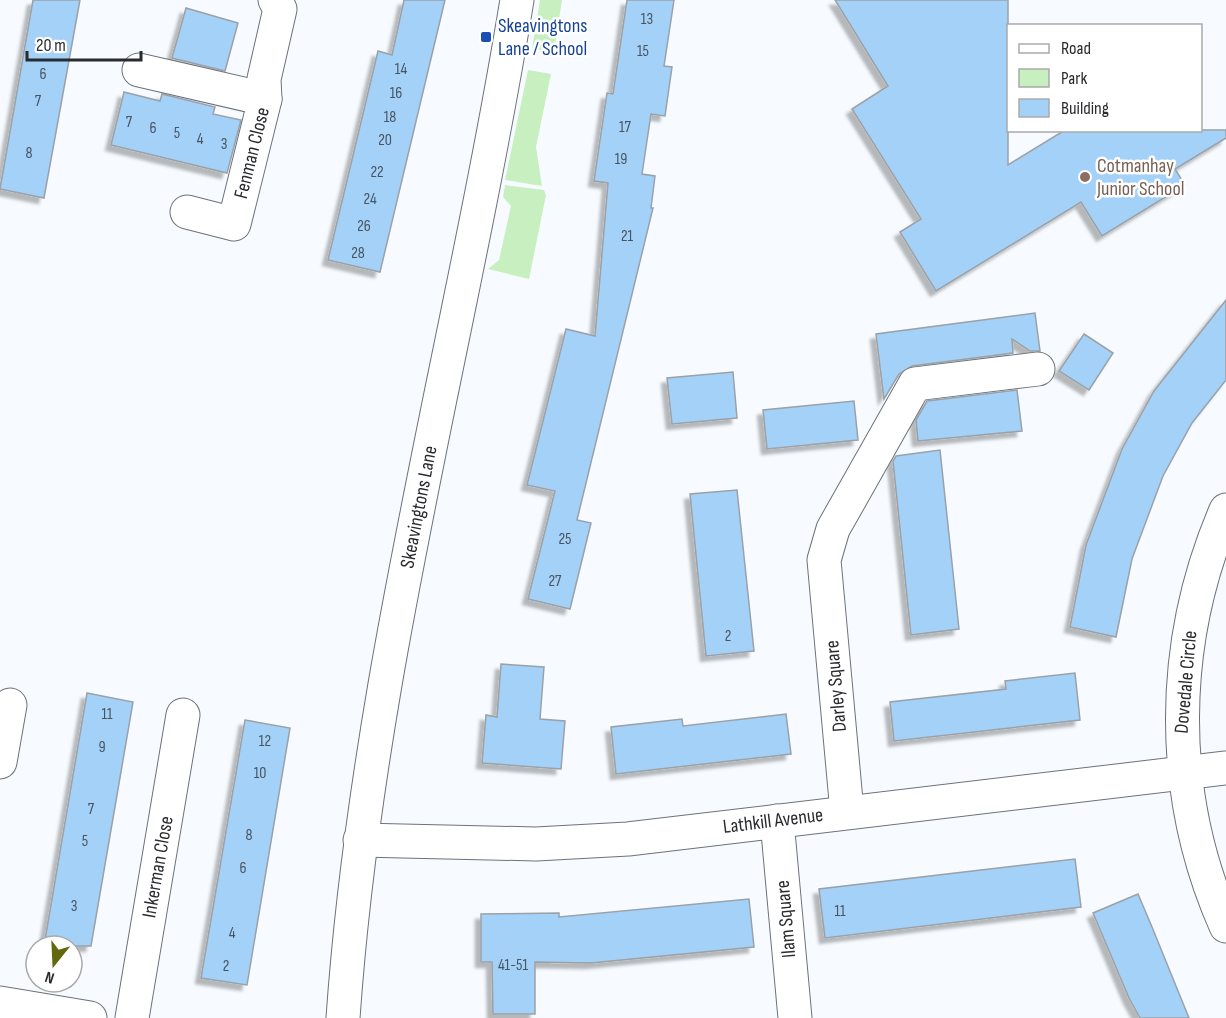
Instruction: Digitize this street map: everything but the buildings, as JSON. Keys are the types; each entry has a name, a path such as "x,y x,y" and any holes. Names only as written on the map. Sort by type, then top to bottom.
{"street":[{"name":"Fenman Close","path":"187,212 234,224 266,99 264,79 280,9 275,0"},
{"name":"Skeavingtons Lane","path":"343,1018 360,840 384,688 434,425 495,129 518,0"},
{"path":"139,70 266,99"},
{"name":"Darley Square","path":"847,812 824,560 833,529 915,384 1038,369"},
{"name":"Dovedale Circle","path":"1226,510 1202,573 1191,621 1180,717 1185,773 1203,862 1226,926"},
{"path":"0,762 10,705"},
{"name":"Inkerman Close","path":"132,1018 183,715"},
{"name":"Lathkill Avenue","path":"360,840 456,844 557,843 628,839 1226,768"},
{"name":"Ilam Square","path":"777,821 795,1018"},
{"path":"0,1003 90,1018"}],"green space":[{"path":"540,0 562,0 554,52 532,49"},
{"path":"528,70 551,74 536,147 542,186 505,180"},
{"path":"505,185 544,190 546,195 529,279 488,269 499,260 511,206 503,197"}],"place":[{"name":"Skeavingtons Lane / School","path":"486,37"},
{"name":"Cotmanhay Junior School","path":"1085,177"}]}
